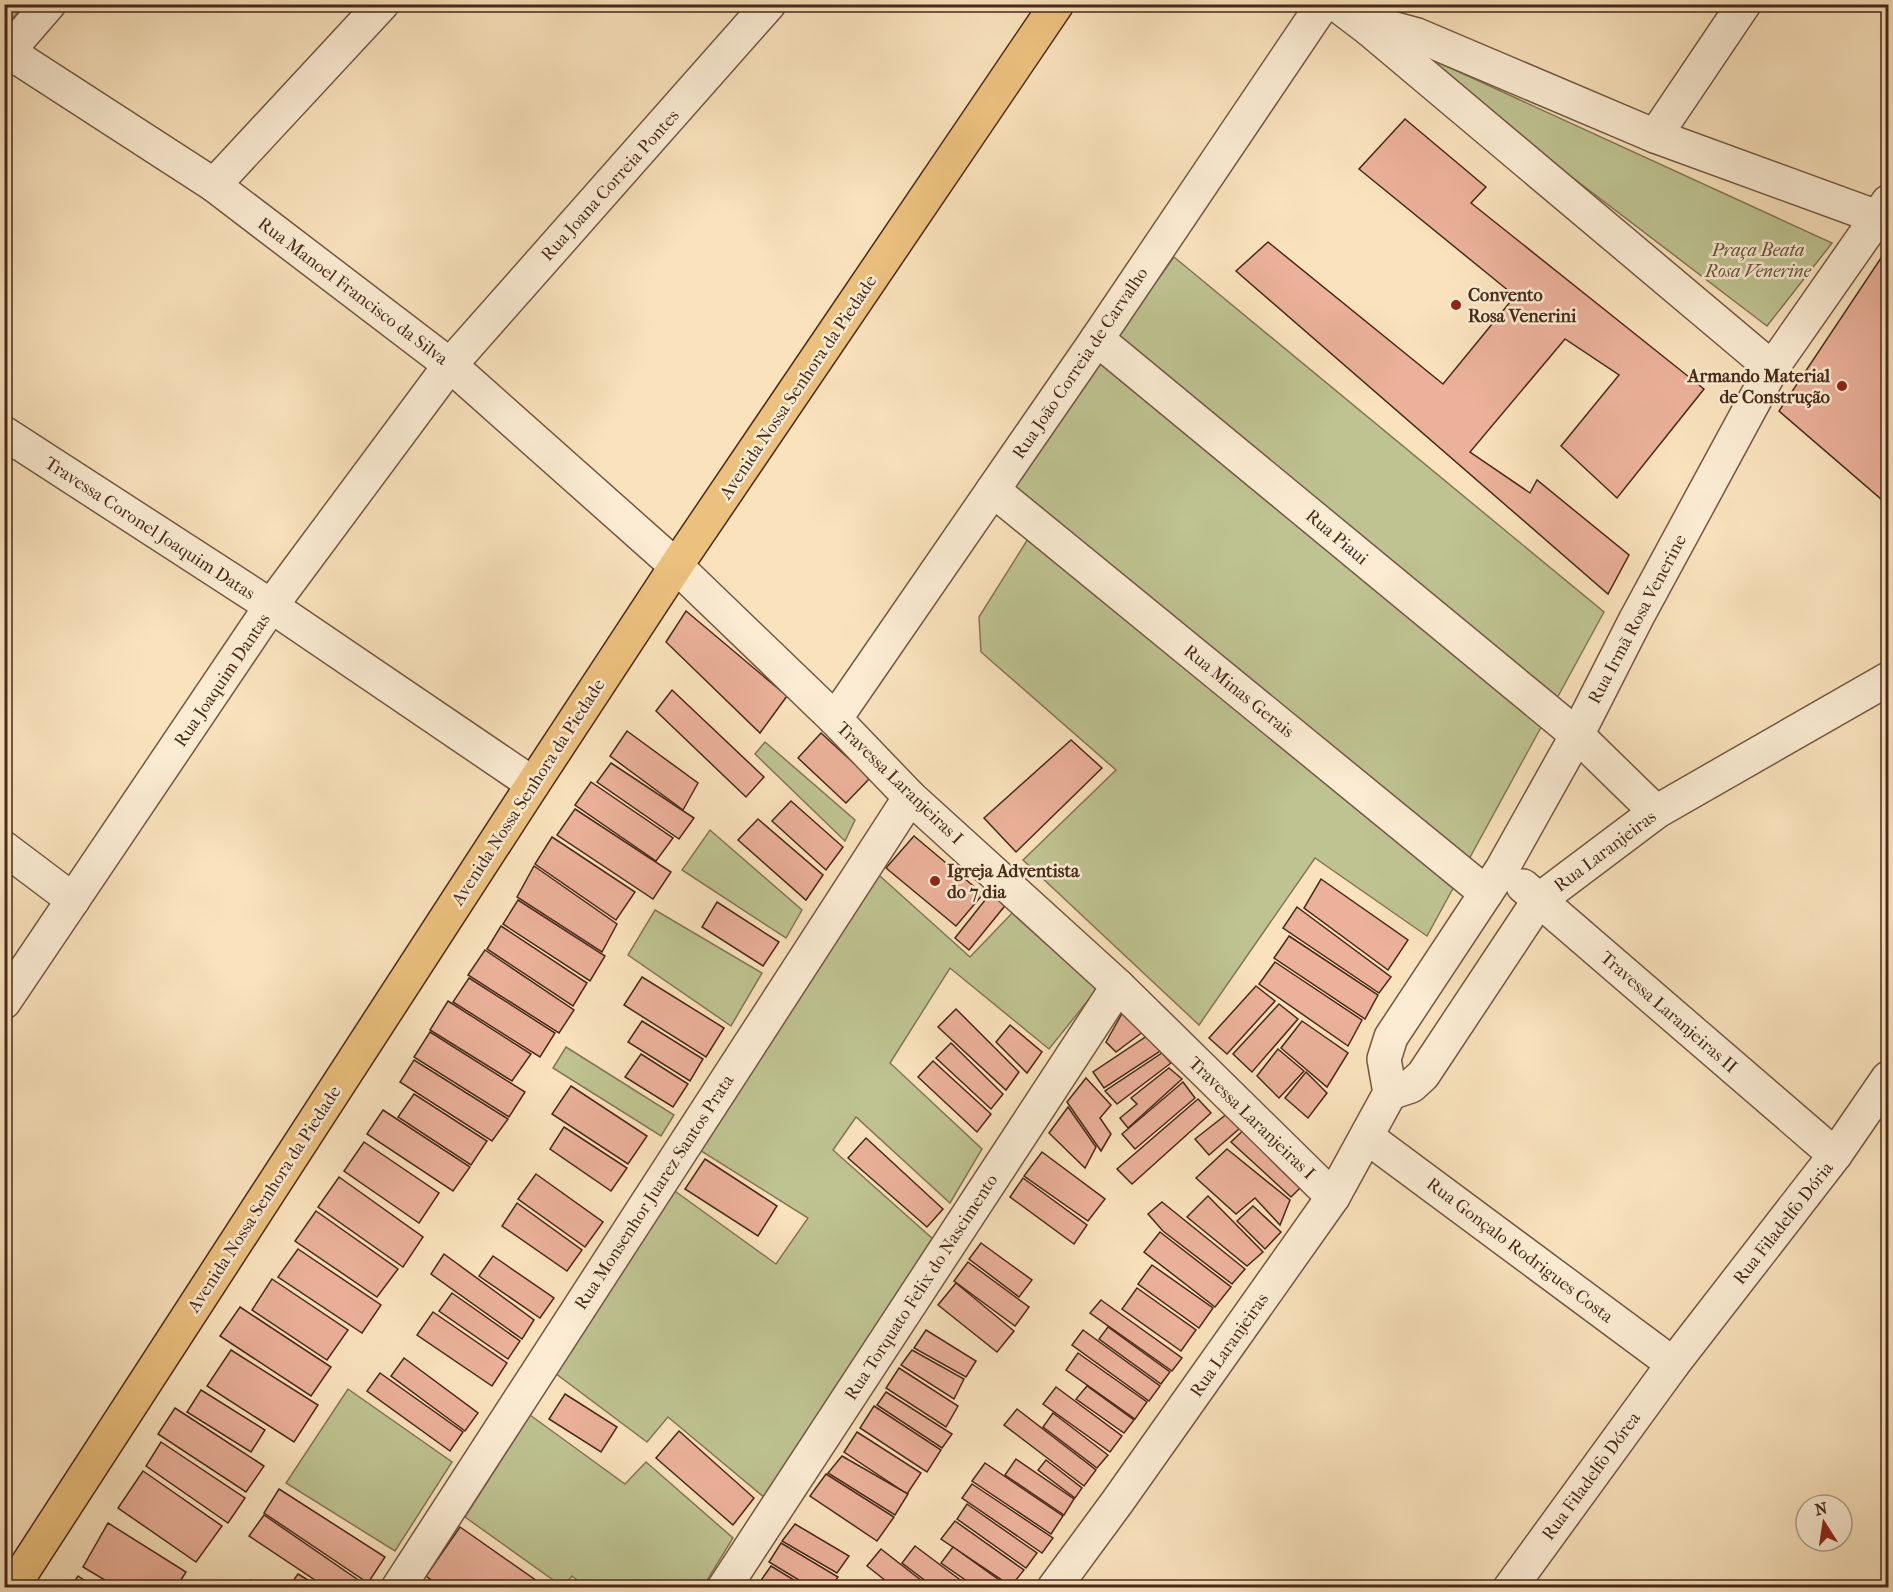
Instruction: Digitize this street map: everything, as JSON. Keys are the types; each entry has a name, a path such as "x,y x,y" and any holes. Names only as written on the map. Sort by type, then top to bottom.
{"main road":[{"name":"Avenida Nossa Senhora da Piedade","path":"12,1587 676,566 1057,4"}],"street":[{"path":"6,52 49,4"},
{"path":"213,185 382,4"},
{"name":"Rua Joana Correia Pontes","path":"450,365 769,4"},
{"name":"Rua João Correia de Carvalho","path":"834,719 1097,339 1323,4"},
{"path":"1336,4 1772,368 1885,213 1655,136 1417,35 1391,28 1368,29"},
{"path":"1655,136 1744,4"},
{"name":"Rua Manoel Francisco da Silva","path":"6,52 213,185 450,365 676,566"},
{"name":"Rua Piaui","path":"1097,339 1577,735 1656,812"},
{"name":"Rua Joaquim Dantas","path":"4,1002 271,606 450,365"},
{"name":"Rua Irmã Rosa Venerine","path":"1494,881 1577,735 1636,619 1772,368"},
{"name":"Travessa Coronel Joaquim Datas","path":"4,434 271,606 533,784"},
{"name":"Rua Minas Gerais","path":"993,490 1494,881"},
{"name":"Travessa Laranjeiras I","path":"676,566 834,719 910,797 1118,986 1333,1197"},
{"name":"Rua Laranjeiras","path":"1054,1587 1118,1501 1333,1197 1390,1094 1411,1086 1423,1075 1539,900 1656,812 1888,680"},
{"name":"Rua Monsenhor Juarez Santos Prata","path":"398,1587 910,797"},
{"path":"4,848 73,900"},
{"path":"1390,1094 1384,1059 1392,1037 1494,881"},
{"name":"Travessa Laranjeiras II","path":"1494,881 1539,900 1835,1155"},
{"name":"Rua Torquato Felix do Nascimento","path":"724,1587 1118,986"},
{"name":"Rua Filadelfo Dória","path":"1673,1364 1835,1155 1888,1078"},
{"name":"Rua Gonçalo Rodrigues Costa","path":"1367,1137 1673,1364"},
{"name":"Rua Filadelfo Dórea","path":"1510,1587 1673,1364"}],"green space":[{"path":"4,5 25,5 5,26"},
{"name":"Praça Beata Rosa Venerine","path":"1396,43 1832,243 1767,326"},
{"path":"1174,257 1604,612 1427,936 1315,858 1199,1025 1023,860 1116,770 981,652 979,617 1043,515 1007,489"},
{"path":"765,742 855,820 845,841 755,754"},
{"path":"710,830 802,910 786,938 682,870"},
{"path":"871,868 970,957 1017,908 1102,983 1049,1049 950,968 890,1063 982,1149 950,1203 856,1117 833,1150 934,1240 765,1498 668,1417 647,1442 555,1373 672,1189 776,1264 808,1218 698,1149"},
{"path":"655,910 762,973 731,1026 628,955"},
{"path":"566,1047 674,1115 661,1136 553,1068"},
{"path":"348,1389 452,1462 395,1551 286,1483"},
{"path":"530,1415 625,1484 646,1462 733,1538 703,1587 586,1587 572,1576 563,1587 465,1517"}],"building":[{"path":"1405,119 1486,187 1471,203 1704,389 1617,498 1561,446 1619,375 1565,339 1470,452 1530,493 1537,480 1629,555 1608,594 1236,271 1268,242 1443,384 1515,296 1359,169"},
{"name":"Armando Material de Construção","path":"1888,250 1888,505 1779,411"},
{"path":"686,611 787,696 760,733 666,642"},
{"path":"672,690 764,777 746,797 656,711"},
{"path":"627,731 698,783 683,810 610,756"},
{"path":"821,733 870,778 846,803 798,758"},
{"path":"1071,740 1102,768 1016,852 984,818"},
{"path":"611,763 694,818 679,839 597,782"},
{"path":"591,782 673,838 656,861 575,805"},
{"path":"791,801 843,847 826,870 772,821"},
{"path":"575,809 671,872 653,899 557,835"},
{"path":"758,819 823,875 806,900 738,840"},
{"name":"Igreja Adventista do 7 dia","path":"914,836 983,894 956,926 886,868"},
{"path":"552,837 635,892 616,920 535,864"},
{"path":"534,866 617,924 602,952 517,897"},
{"path":"1321,879 1408,940 1388,970 1304,908"},
{"path":"993,890 1008,902 969,950 955,938"},
{"path":"518,900 605,956 590,981 503,924"},
{"path":"717,902 779,942 763,966 702,927"},
{"path":"1297,907 1391,977 1379,993 1283,928"},
{"path":"501,926 587,983 573,1006 487,949"},
{"path":"1289,936 1378,995 1365,1019 1274,958"},
{"path":"485,950 574,1010 559,1033 468,975"},
{"path":"1275,962 1362,1020 1348,1046 1259,984"},
{"path":"642,977 724,1028 706,1057 624,1005"},
{"path":"469,978 555,1033 540,1057 453,1002"},
{"path":"1256,986 1275,1001 1227,1054 1209,1038"},
{"path":"448,1001 531,1054 512,1081 430,1030"},
{"path":"1279,1004 1298,1019 1252,1072 1233,1054"},
{"path":"956,1009 1019,1072 1006,1090 938,1027"},
{"path":"1124,1010 1144,1031 1116,1052 1106,1042"},
{"path":"642,1021 703,1059 690,1081 628,1042"},
{"path":"1302,1021 1348,1053 1327,1087 1281,1048"},
{"path":"1010,1025 1042,1052 1027,1073 996,1042"},
{"path":"430,1032 525,1092 509,1117 414,1057"},
{"path":"1147,1036 1162,1050 1104,1088 1093,1072"},
{"path":"951,1043 1003,1094 991,1109 936,1058"},
{"path":"1278,1049 1304,1071 1279,1098 1257,1076"},
{"path":"1162,1053 1171,1063 1117,1104 1105,1091"},
{"path":"641,1054 688,1084 673,1107 625,1077"},
{"path":"414,1060 508,1119 492,1141 400,1082"},
{"path":"933,1061 991,1114 977,1132 918,1077"},
{"path":"1169,1068 1182,1079 1128,1128 1120,1118 1137,1104 1131,1098"},
{"path":"1306,1072 1327,1093 1308,1118 1285,1098"},
{"path":"1086,1078 1111,1105 1100,1118 1111,1134 1101,1151 1067,1102"},
{"path":"1183,1082 1195,1098 1135,1149 1122,1134"},
{"path":"571,1086 647,1136 628,1164 552,1114"},
{"path":"414,1094 487,1141 471,1165 398,1117"},
{"path":"1198,1099 1211,1113 1132,1184 1117,1169"},
{"path":"1068,1107 1096,1147 1085,1168 1049,1133"},
{"path":"383,1110 470,1167 453,1191 367,1134"},
{"path":"1232,1110 1247,1122 1209,1155 1195,1139"},
{"path":"1252,1122 1309,1179 1291,1197 1231,1142"},
{"path":"564,1127 627,1168 611,1191 550,1149"},
{"path":"866,1138 943,1209 927,1227 848,1158"},
{"path":"364,1142 439,1193 419,1223 344,1171"},
{"path":"1227,1149 1290,1200 1280,1225 1255,1198 1236,1214 1196,1178"},
{"path":"1042,1152 1105,1199 1088,1221 1024,1176"},
{"path":"705,1159 777,1206 758,1236 685,1189"},
{"path":"536,1174 603,1222 585,1247 518,1199"},
{"path":"339,1177 423,1237 403,1267 318,1207"},
{"path":"1023,1178 1087,1225 1074,1244 1010,1197"},
{"path":"1208,1196 1263,1252 1247,1266 1187,1217"},
{"path":"1162,1202 1245,1269 1232,1284 1163,1231 1148,1214"},
{"path":"517,1203 582,1250 567,1271 502,1226"},
{"path":"1253,1206 1281,1232 1265,1249 1237,1221"},
{"path":"316,1211 398,1269 377,1297 295,1241"},
{"path":"1160,1232 1231,1287 1215,1307 1144,1252"},
{"path":"981,1243 1032,1280 1019,1297 969,1259"},
{"path":"298,1249 381,1305 362,1333 278,1277"},
{"path":"444,1254 534,1320 522,1339 431,1274"},
{"path":"493,1256 554,1298 540,1318 479,1276"},
{"path":"968,1262 1029,1307 1015,1326 954,1281"},
{"path":"1152,1265 1213,1308 1199,1328 1138,1284"},
{"path":"272,1279 348,1330 327,1360 252,1310"},
{"path":"956,1283 1014,1331 997,1352 938,1305"},
{"path":"1137,1288 1196,1330 1181,1351 1122,1309"},
{"path":"452,1293 520,1341 508,1359 439,1311"},
{"path":"1101,1300 1182,1358 1172,1371 1090,1313"},
{"path":"240,1307 331,1367 311,1396 220,1336"},
{"path":"433,1312 507,1363 492,1386 417,1335"},
{"path":"1108,1327 1170,1372 1161,1384 1099,1339"},
{"path":"926,1330 976,1361 966,1377 914,1348"},
{"path":"1083,1330 1160,1386 1149,1401 1072,1345"},
{"path":"231,1350 318,1405 294,1442 207,1386"},
{"path":"912,1350 964,1379 954,1399 901,1365"},
{"path":"1078,1353 1147,1402 1135,1419 1066,1370"},
{"path":"404,1358 478,1413 465,1431 391,1376"},
{"path":"899,1368 958,1406 946,1427 886,1388"},
{"path":"380,1373 463,1432 450,1451 367,1391"},
{"path":"1087,1386 1134,1420 1124,1433 1076,1399"},
{"path":"1056,1387 1122,1436 1110,1452 1043,1404"},
{"path":"201,1390 265,1430 251,1452 187,1412"},
{"path":"886,1392 952,1434 942,1448 877,1405"},
{"path":"565,1394 617,1427 601,1452 549,1419"},
{"path":"874,1406 941,1450 927,1472 860,1428"},
{"path":"175,1408 264,1466 246,1492 158,1434"},
{"path":"1017,1409 1096,1470 1084,1486 1004,1425"},
{"path":"1053,1413 1108,1455 1097,1468 1043,1427"},
{"path":"679,1431 754,1498 733,1525 656,1458"},
{"path":"857,1432 921,1473 907,1494 844,1452"},
{"path":"161,1442 245,1498 228,1523 146,1466"},
{"path":"842,1456 908,1494 895,1515 828,1473"},
{"path":"1016,1459 1074,1499 1064,1515 1005,1475"},
{"path":"1046,1460 1082,1488 1075,1498 1038,1470"},
{"path":"985,1463 1063,1516 1051,1534 972,1481"},
{"path":"143,1471 222,1526 196,1562 118,1508"},
{"path":"826,1474 894,1517 877,1541 810,1496"},
{"path":"972,1484 1053,1538 1042,1553 962,1498"},
{"path":"279,1489 385,1557 368,1583 264,1513"},
{"path":"967,1504 1037,1553 1026,1568 957,1519"},
{"path":"264,1515 364,1584 362,1588 327,1588 249,1536"},
{"path":"955,1521 1024,1570 1011,1586 941,1539"},
{"path":"108,1523 186,1572 176,1588 118,1588 83,1567"},
{"path":"795,1524 849,1556 837,1573 782,1541"},
{"path":"460,1527 547,1588 442,1588 426,1576"},
{"path":"781,1543 838,1577 830,1588 812,1588 769,1562"},
{"path":"915,1546 971,1588 935,1588 902,1563"},
{"path":"953,1547 1009,1588 977,1588 941,1563"},
{"path":"881,1549 931,1588 895,1588 867,1566"},
{"path":"771,1566 807,1588 758,1588 757,1586"},
{"path":"298,1574 321,1588 288,1588"},
{"path":"78,1576 96,1588 70,1588"},
{"path":"251,1580 263,1588 245,1588"}],"place":[{"name":"Convento Rosa Venerini","path":"1456,305"},
{"name":"Armando Material de Construção","path":"1842,386"},
{"name":"Igreja Adventista do 7 dia","path":"935,881"}]}
